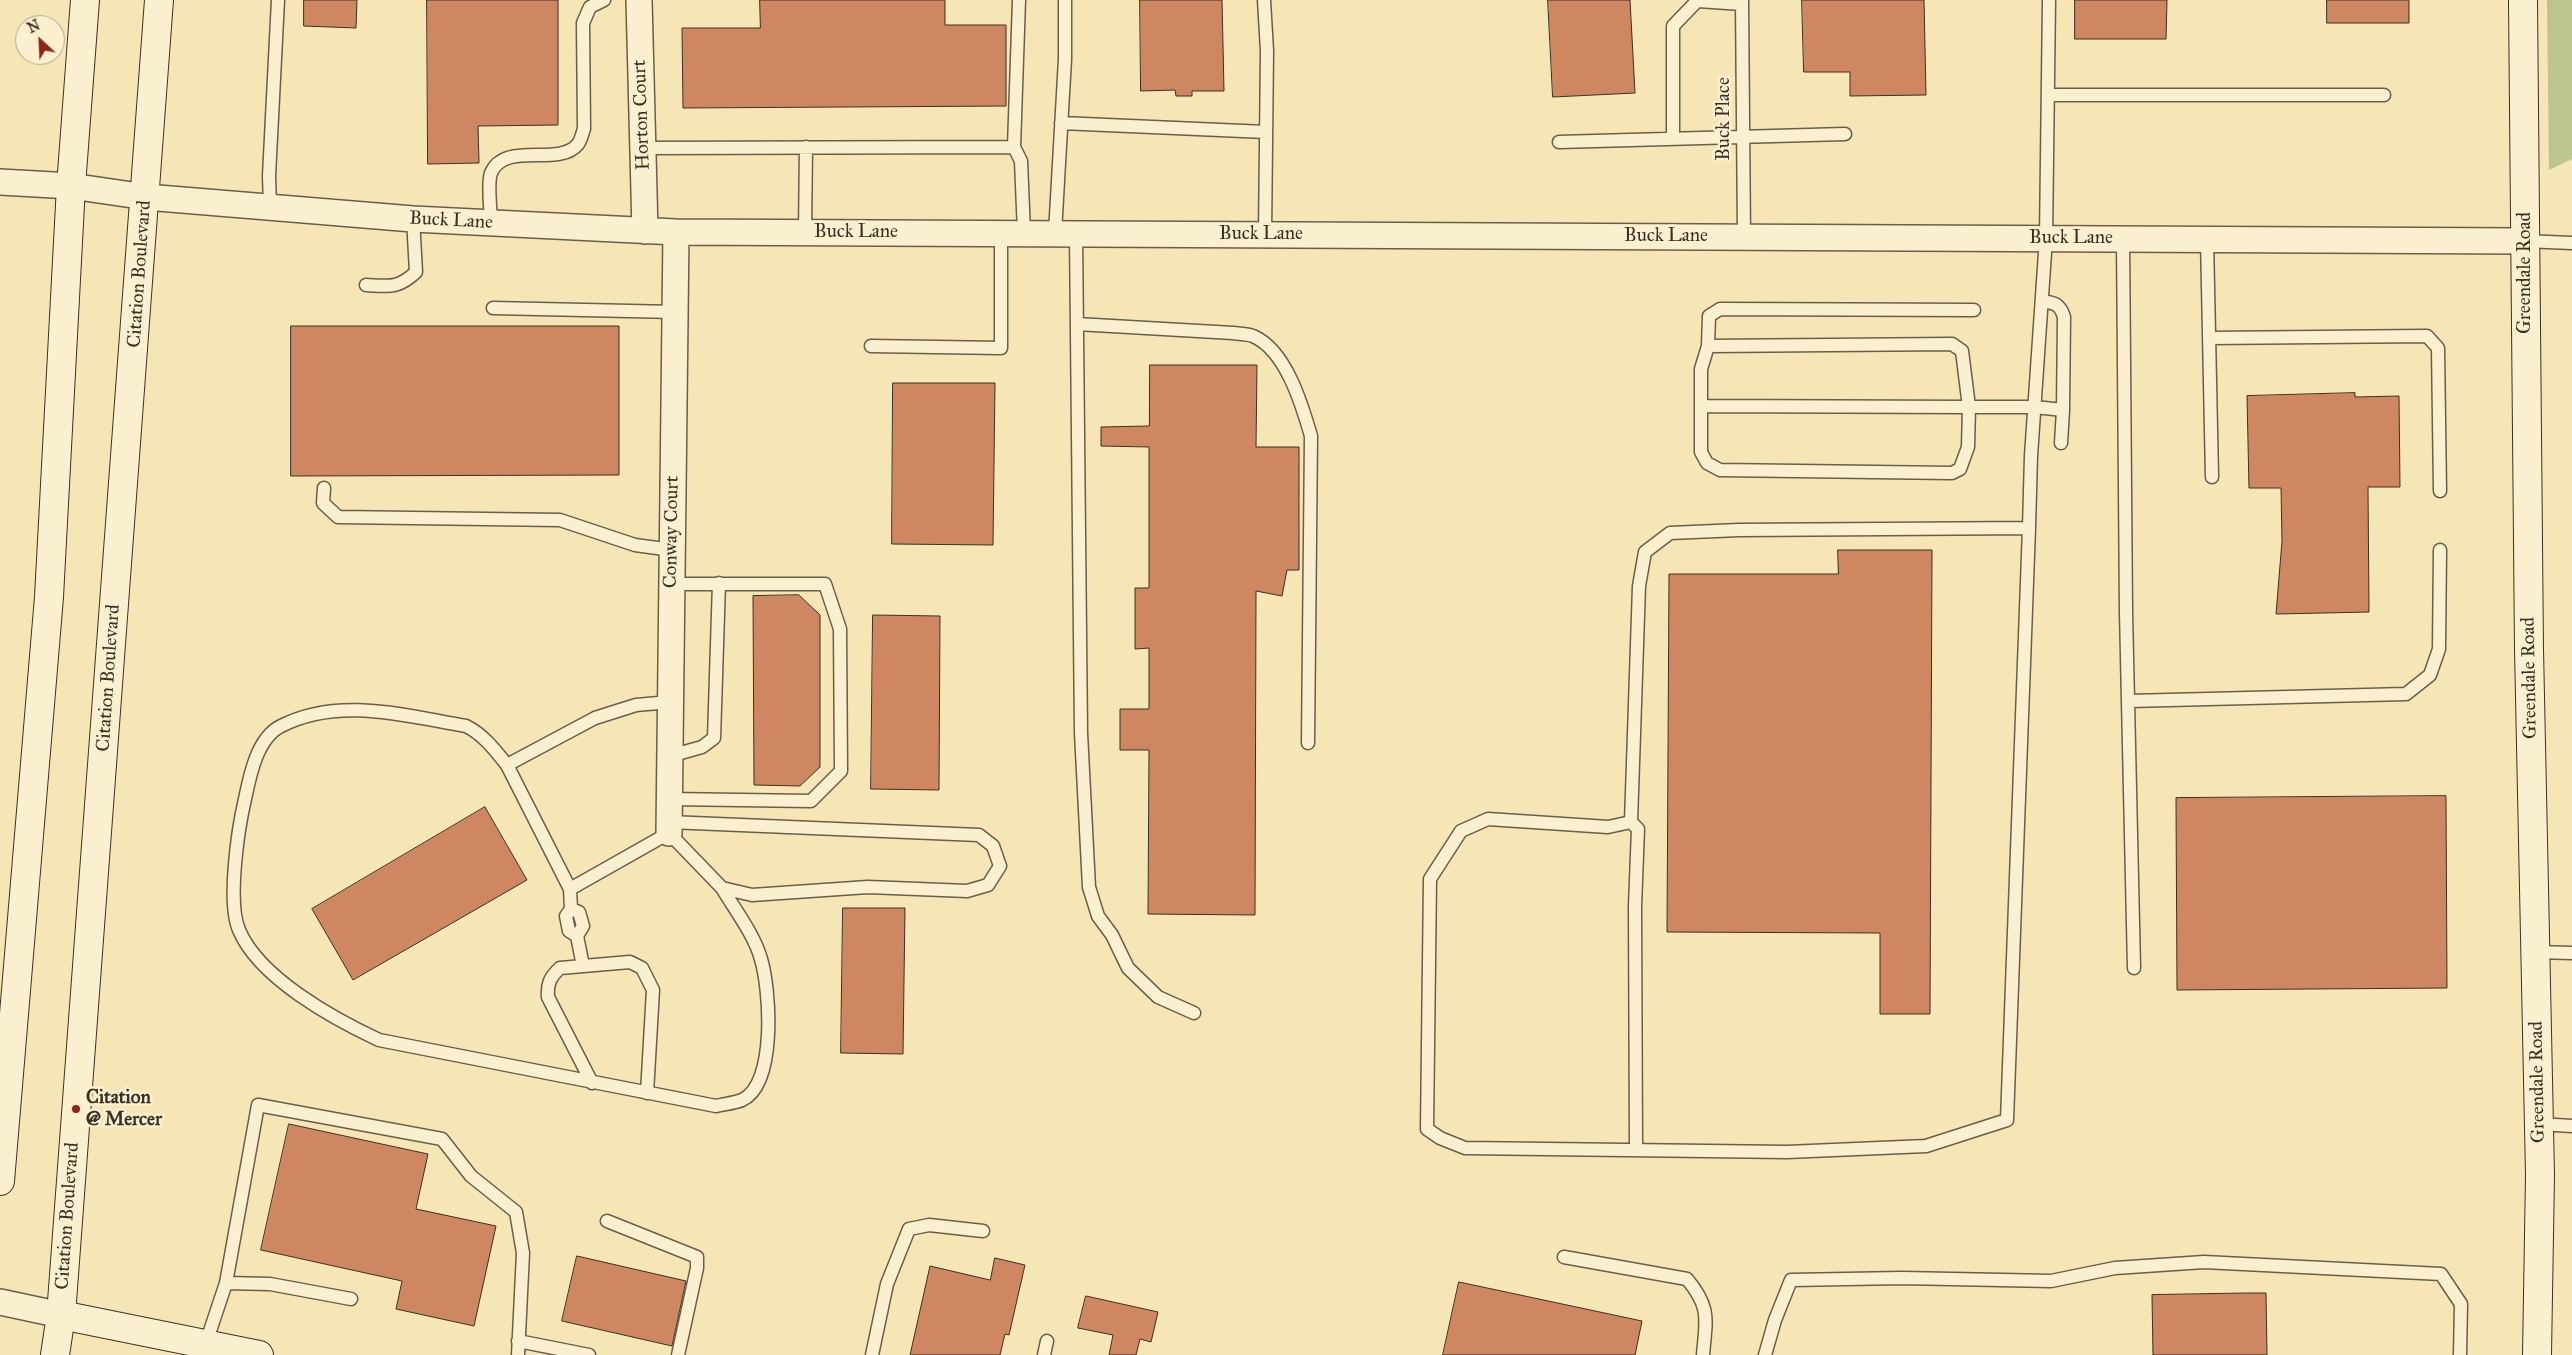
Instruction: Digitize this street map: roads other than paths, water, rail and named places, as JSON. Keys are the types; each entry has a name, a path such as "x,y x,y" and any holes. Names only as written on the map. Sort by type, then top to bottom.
{"main road":[{"path":"0,1181 49,597 71,186 84,0"},
{"name":"Citation Boulevard","path":"55,1355 61,1315 146,197 159,0"},
{"name":"Greendale Road","path":"2523,0 2524,241 2539,1124 2537,1355"},
{"path":"61,1315 258,1355"}],"street":[{"name":"Horton Court","path":"639,0 645,231"},
{"name":"Buck Lane","path":"0,182 71,186 146,197 413,219 676,232 2524,241"},
{"name":"Conway Court","path":"669,818 676,232"},
{"path":"0,1302 61,1315"}],"lane":[{"path":"270,206 269,176 278,0"},
{"path":"491,223 490,175 495,167 509,157 561,152 579,143 584,129 583,23 590,7 604,0"},
{"path":"871,346 1000,348 1021,161 1014,147 1019,0"},
{"path":"1065,0 1061,123 1066,233 1077,324 1081,733 1090,887 1098,916 1112,935 1128,968 1158,997 1194,1013"},
{"path":"1264,0 1265,234"},
{"path":"1673,138 1673,26 1698,0 1742,2"},
{"path":"1631,822 1608,827 1488,819 1461,831 1430,879 1427,1129 1440,1138 1465,1148 1636,1148 1787,1152 1926,1146 2008,1120 2034,407 2046,238 2048,0"},
{"name":"Buck Place","path":"1742,2 1744,237"},
{"path":"2048,95 2384,95"},
{"path":"1061,123 1266,132"},
{"path":"1559,142 1845,134"},
{"path":"643,148 1014,147"},
{"path":"805,232 806,148"},
{"path":"366,285 395,286 406,282 416,272 413,219"},
{"path":"2124,239 2128,701 2134,968"},
{"path":"2207,239 2212,477"},
{"path":"2524,241 2572,243"},
{"path":"2042,301 2061,307 2064,317 2061,443"},
{"path":"493,308 675,312"},
{"path":"1708,346 1952,344 1962,351 1969,407 1968,447 1960,469 1952,473 1720,470 1706,464 1701,452 1701,369 1708,346 1709,316 1720,309 1974,310"},
{"path":"1077,324 1233,333 1253,336 1272,351 1286,371 1303,408 1311,436 1308,743"},
{"path":"2209,338 2427,336 2438,348 2440,491"},
{"path":"1701,406 2034,407 2063,410"},
{"path":"324,488 323,503 338,517 560,520 635,545 672,550"},
{"path":"1636,1148 1635,906 1638,829 1631,822 1639,586 1645,552 1670,533 1738,530 2029,528"},
{"path":"2128,701 2406,694 2430,675 2439,649 2440,550"},
{"path":"670,756 702,747 714,738 719,583"},
{"path":"570,890 669,818 811,801 840,771 840,629 825,584 672,584"},
{"path":"507,765 595,718 636,705 670,702"},
{"path":"583,966 578,936 570,931 566,916 571,909 570,890 507,765 490,743 477,731 466,726 348,709 304,717 278,727 264,743 251,770 241,819 234,906 238,930 255,955 295,994 343,1023 380,1040 716,1106 743,1100 760,1082 766,1052 768,994 761,957 722,888 669,818"},
{"path":"669,818 979,835 993,846 1000,866 988,886 967,891 868,887 752,895 722,888"},
{"path":"2536,952 2572,953"},
{"path":"592,1082 557,1017 548,997 547,987 551,976 560,968 630,962 642,968 653,990 647,1093"},
{"path":"206,1343 226,1283 258,1105 442,1139 471,1176 516,1212 523,1253 518,1355"},
{"path":"2539,1124 2572,1126"},
{"path":"607,1221 697,1257 697,1268 678,1355"},
{"path":"872,1355 887,1284 909,1229 929,1225 983,1231"},
{"path":"1564,1257 1687,1279 1702,1296 1706,1311 1703,1355"},
{"path":"1765,1355 1775,1320 1791,1280 1902,1278 2050,1281 2115,1268 2204,1262 2441,1274 2461,1304 2460,1355"},
{"path":"226,1283 270,1284 351,1299"},
{"path":"1044,1355 1047,1341"},
{"path":"518,1342 589,1355"}],"place":[{"name":"Citation @ Mercer","path":"76,1109"}]}
